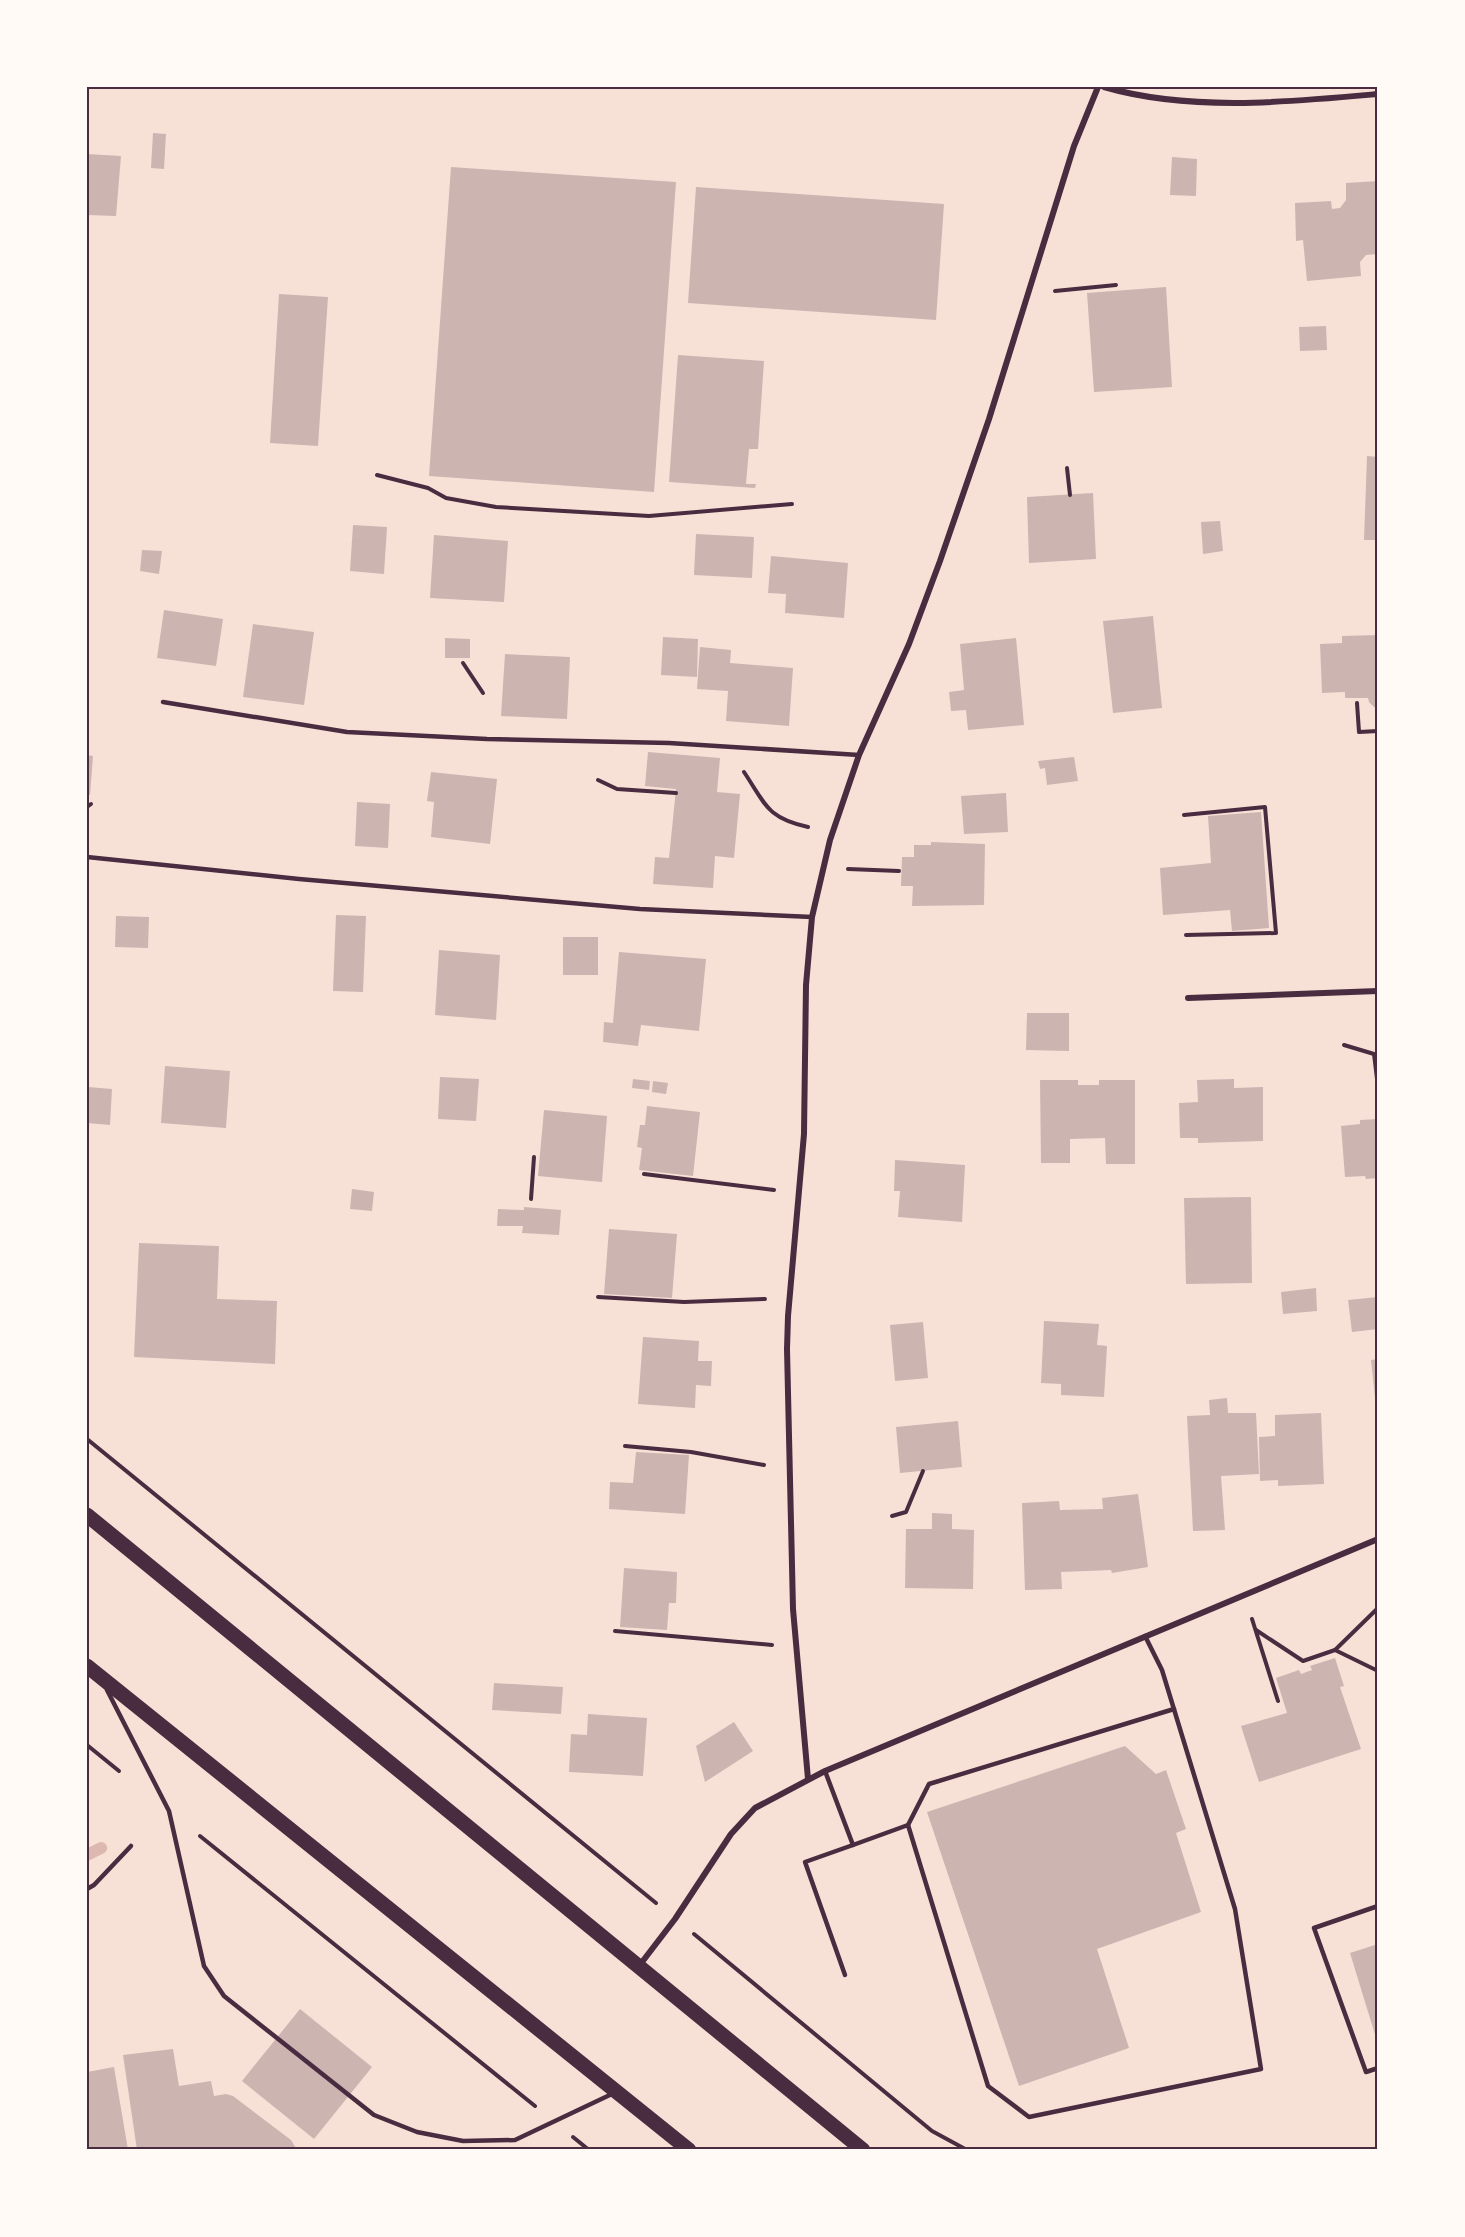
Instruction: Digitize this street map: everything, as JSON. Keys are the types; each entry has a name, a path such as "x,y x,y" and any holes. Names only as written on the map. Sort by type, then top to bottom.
{"main road":[{"path":"87,1515 863,2150"},
{"path":"87,1666 689,2150"}],"street":[{"path":"808,1779 793,1609 787,1350 804,1134 806,985 812,916 832,833 859,755 909,644 940,561 983,437 1074,146 1098,87"},
{"path":"1104,87 1130,94 1201,101 1285,102 1378,94"},
{"path":"1188,998 1378,991"},
{"path":"639,1967 675,1919 731,1834 755,1808 825,1771 1378,1539"}],"lane":[{"path":"163,702 347,732 487,739 669,743 859,755"},
{"path":"87,857 299,879 631,908 812,916"},
{"path":"908,1825 988,2086 1029,2117 1261,2069 1235,1909 1162,1670 1145,1636"},
{"path":"100,1677 169,1811 204,1966 224,1996 374,2115 417,2132 463,2141 515,2140 616,2092"},
{"path":"845,1975 805,1862 908,1825 929,1784 1174,1709"},
{"path":"825,1771 853,1845"},
{"path":"87,1889 94,1885 131,1846"},
{"path":"1378,1906 1314,1928 1366,2072 1378,2068"}],"path":[{"path":"1031,285 1057,292 1116,285"},
{"path":"1067,468 1070,495"},
{"path":"377,475 428,488 446,498 496,507 649,516 792,504"},
{"path":"463,663 483,693"},
{"path":"1357,703 1359,732 1378,731"},
{"path":"743,771 771,812 786,822 832,833"},
{"path":"598,780 616,789 676,793"},
{"path":"1184,815 1265,807 1276,933 1186,935"},
{"path":"823,869 900,870"},
{"path":"1344,1046 1374,1054 1378,1087"},
{"path":"531,1199 534,1157"},
{"path":"644,1174 800,1193"},
{"path":"598,1297 684,1302 769,1299 790,1301"},
{"path":"87,1439 932,2131 967,2150"},
{"path":"625,1446 691,1452 791,1470"},
{"path":"892,1516 906,1512 923,1471"},
{"path":"1245,1594 1278,1701"},
{"path":"1256,1630 1303,1661 1335,1650 1378,1608"},
{"path":"615,1631 797,1647"},
{"path":"1335,1650 1378,1671"},
{"path":"87,1745 123,1774"},
{"path":"169,1811 589,2150"}],"building":[{"path":"153,133 166,134 164,169 151,168"},
{"path":"87,154 121,156 116,216 87,215"},
{"path":"1172,157 1197,159 1196,196 1170,195"},
{"path":"451,167 676,182 654,492 429,476"},
{"path":"1378,181 1378,254 1366,255 1360,262 1361,276 1307,281 1303,240 1296,241 1295,203 1331,201 1332,209 1340,208 1346,200 1346,183"},
{"path":"696,187 944,204 936,320 688,303"},
{"path":"1166,287 1172,387 1094,392 1087,293"},
{"path":"279,294 328,297 318,446 270,443"},
{"path":"1326,326 1327,350 1300,351 1299,327"},
{"path":"678,355 764,361 758,449 749,449 746,484 756,484 755,488 669,482"},
{"path":"1367,456 1378,457 1378,540 1364,540"},
{"path":"1093,493 1096,559 1029,563 1027,497"},
{"path":"1220,521 1223,551 1203,554 1201,522"},
{"path":"353,525 387,527 384,574 350,571"},
{"path":"696,534 754,537 752,578 694,575"},
{"path":"434,535 508,541 504,602 430,598"},
{"path":"142,550 162,551 159,574 140,571"},
{"path":"771,556 848,563 844,618 785,613 786,594 768,593"},
{"path":"164,610 223,619 216,666 157,658"},
{"path":"1153,616 1162,708 1113,713 1103,621"},
{"path":"253,624 314,632 304,705 243,697"},
{"path":"1378,635 1378,707 1374,707 1368,698 1345,698 1345,692 1322,693 1320,644 1342,643 1342,636"},
{"path":"663,637 698,639 697,677 661,675"},
{"path":"445,638 470,639 470,658 445,658"},
{"path":"1016,638 1024,725 968,730 966,710 951,711 949,692 964,690 960,644"},
{"path":"700,647 731,650 730,663 793,668 789,726 726,721 728,691 697,689"},
{"path":"505,654 570,657 567,719 501,716"},
{"path":"648,752 720,758 717,792 740,794 734,858 715,856 713,888 653,884 655,857 669,858 676,789 645,786"},
{"path":"87,755 93,756 90,795 87,794"},
{"path":"1074,757 1078,781 1047,785 1045,768 1040,769 1038,761"},
{"path":"431,772 497,779 490,844 431,837 434,802 427,801"},
{"path":"1006,793 1008,832 964,834 961,796"},
{"path":"357,802 390,804 388,848 355,846"},
{"path":"1261,812 1269,928 1232,931 1230,910 1163,915 1160,868 1211,863 1208,816"},
{"path":"931,842 985,844 984,905 912,906 913,886 901,886 902,857 914,857 914,845 931,845"},
{"path":"336,915 366,916 363,992 333,991"},
{"path":"116,916 149,917 148,948 115,947"},
{"path":"563,937 598,937 598,975 563,975"},
{"path":"439,950 500,955 496,1020 435,1015"},
{"path":"619,952 706,959 699,1031 641,1025 638,1046 603,1042 604,1022 613,1023"},
{"path":"1027,1013 1069,1013 1069,1051 1026,1050"},
{"path":"165,1066 230,1071 226,1128 161,1123"},
{"path":"440,1077 479,1079 476,1121 438,1119"},
{"path":"633,1079 650,1081 649,1090 632,1088"},
{"path":"1234,1079 1234,1088 1263,1087 1263,1141 1198,1143 1198,1138 1180,1138 1179,1103 1198,1102 1197,1080"},
{"path":"1040,1080 1078,1080 1078,1085 1099,1085 1099,1080 1135,1080 1135,1164 1106,1164 1105,1138 1070,1139 1070,1163 1041,1163"},
{"path":"653,1081 668,1083 666,1094 652,1092"},
{"path":"88,1087 112,1089 110,1125 87,1123"},
{"path":"647,1106 700,1112 693,1176 639,1170 642,1148 637,1147 640,1125 645,1125"},
{"path":"544,1110 607,1116 602,1182 538,1176"},
{"path":"1378,1119 1378,1178 1345,1177 1341,1126 1360,1124 1360,1120"},
{"path":"895,1160 965,1165 962,1222 898,1217 900,1191 894,1191"},
{"path":"352,1189 374,1192 372,1211 350,1209"},
{"path":"1251,1197 1252,1283 1186,1284 1184,1198"},
{"path":"524,1207 561,1210 559,1235 522,1233 523,1226 497,1226 498,1209 524,1210"},
{"path":"609,1229 677,1234 672,1298 604,1294"},
{"path":"139,1243 219,1246 217,1299 277,1301 275,1364 134,1357"},
{"path":"1316,1288 1317,1311 1283,1314 1281,1292"},
{"path":"1378,1297 1378,1329 1352,1332 1348,1300"},
{"path":"1044,1321 1099,1324 1097,1345 1107,1346 1104,1397 1061,1395 1061,1384 1041,1383"},
{"path":"923,1322 928,1378 895,1381 890,1325"},
{"path":"643,1337 699,1341 698,1361 712,1361 711,1386 696,1385 695,1408 638,1404"},
{"path":"1378,1359 1378,1407 1376,1407 1371,1360"},
{"path":"1227,1398 1228,1413 1256,1413 1259,1474 1221,1476 1225,1530 1193,1531 1187,1416 1210,1415 1209,1400"},
{"path":"1321,1413 1324,1484 1278,1486 1278,1480 1260,1481 1259,1437 1275,1436 1275,1415"},
{"path":"958,1421 962,1467 900,1473 896,1427"},
{"path":"636,1452 689,1455 685,1514 609,1509 610,1482 633,1483"},
{"path":"1138,1494 1148,1567 1112,1573 1111,1570 1061,1572 1062,1589 1025,1590 1022,1503 1059,1501 1060,1510 1103,1509 1102,1498"},
{"path":"932,1513 952,1514 952,1529 974,1530 973,1589 905,1588 906,1529 932,1529"},
{"path":"624,1568 677,1572 676,1603 669,1603 667,1630 620,1627"},
{"path":"1335,1658 1344,1686 1340,1687 1361,1749 1259,1782 1241,1726 1287,1713 1276,1678 1299,1670 1301,1674 1312,1670 1310,1666"},
{"path":"494,1683 563,1687 561,1714 492,1710"},
{"path":"588,1714 647,1718 643,1776 569,1772 571,1734 587,1735"},
{"path":"734,1722 753,1751 705,1782 696,1746"},
{"path":"1125,1746 1156,1774 1166,1770 1186,1829 1176,1833 1201,1912 1097,1949 1129,2048 1019,2086 927,1812"},
{"path":"1378,1944 1378,2041 1377,2041 1350,1953"},
{"path":"300,2009 372,2067 314,2139 242,2081"},
{"path":"173,2049 179,2086 211,2081 214,2096 226,2094 233,2096 291,2140 297,2150 137,2150 123,2055"},
{"path":"114,2067 128,2150 87,2150 87,2072"}],"waterway":[{"path":"87,1855 101,1848"}]}
